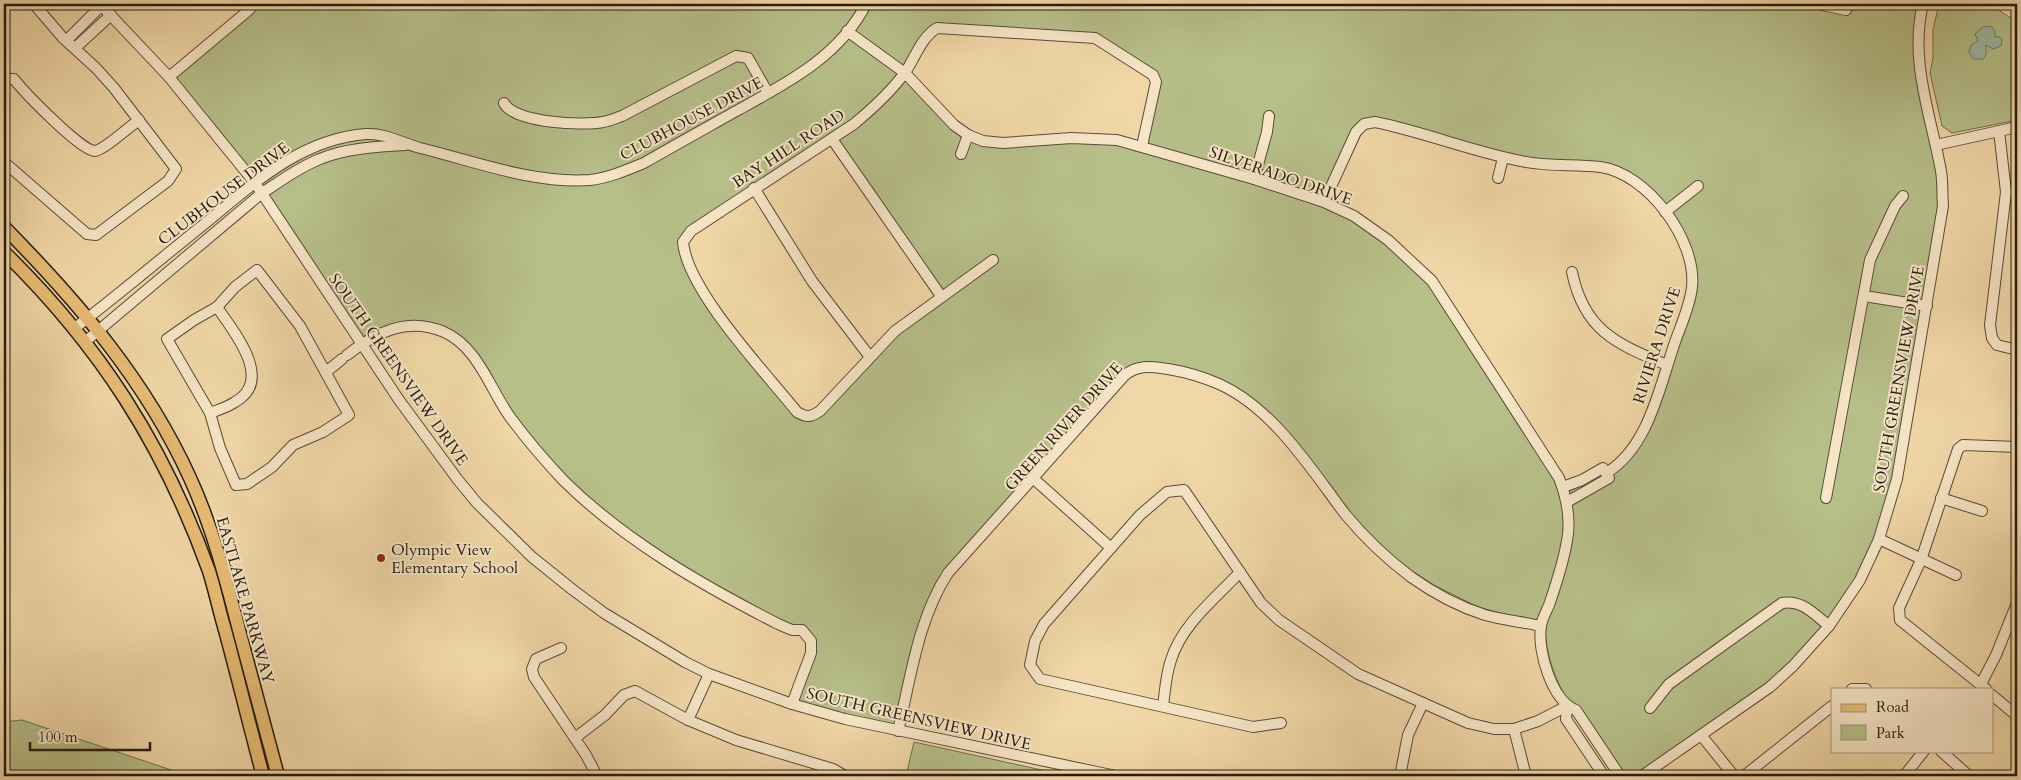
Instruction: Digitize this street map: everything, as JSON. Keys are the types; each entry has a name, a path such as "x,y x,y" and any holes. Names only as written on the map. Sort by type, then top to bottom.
{"main road":[{"name":"EASTLAKE PARKWAY","path":"4,227 50,273 89,317 136,381 167,432 191,479 225,574 278,776"},
{"name":"EASTLAKE PARKWAY","path":"4,252 32,279 86,341 104,365 144,428 183,507 209,572 264,776"},
{"path":"243,702 258,700"}],"street":[{"path":"4,162 87,234 96,235 168,181 176,169 96,68 34,4"},
{"path":"169,77 249,10 253,4"},
{"name":"CLUBHOUSE DRIVE","path":"75,328 255,183 303,151 326,141 378,133 409,145 528,175 559,180 591,180 622,172 644,163 768,93 816,63 860,16 866,4"},
{"path":"1818,4 1846,10"},
{"name":"SOUTH GREENSVIEW DRIVE","path":"1642,776 1770,687 1793,666 1829,626 1860,580 1879,539 1898,479 1943,206 1942,174 1921,79 1918,54 1923,4"},
{"path":"71,44 101,5"},
{"name":"SOUTH GREENSVIEW DRIVE","path":"101,5 169,77 255,183 399,400 477,503 532,557 604,612 685,662 710,674 792,704 845,719 1116,776"},
{"path":"71,44 111,15"},
{"name":"BAY HILL ROAD","path":"870,357 820,411 812,417 805,417 797,412 708,301 684,256 683,242 691,231 754,188 832,139 873,108 905,73 928,34 937,28 1095,38 1137,63 1152,75 1156,82 1142,146"},
{"name":"SILVERADO DRIVE","path":"847,31 905,73 954,125 968,135 983,141 1003,143 1078,138 1117,140 1254,179 1324,202 1366,224 1407,257 1432,281 1556,473 1563,488 1569,520 1567,543 1541,626 1546,666 1554,687 1567,706 1576,710 1620,776"},
{"path":"504,103 512,112 547,121 603,122 622,116 736,56 748,58 768,93"},
{"path":"4,79 14,79 24,92 74,138 95,151 103,148 139,120"},
{"path":"1254,179 1269,116"},
{"name":"RIVIERA DRIVE","path":"1324,202 1356,132 1364,124 1375,122 1504,158 1540,166 1600,167 1613,170 1630,178 1644,188 1665,212 1678,230 1688,251 1692,287 1667,365 1638,439 1627,455 1606,473 1609,478 1567,502"},
{"path":"1936,145 2017,127"},
{"path":"1999,131 2006,192 1990,325 1992,338 1997,345 2017,350"},
{"path":"961,154 968,135"},
{"path":"832,139 940,296"},
{"name":"CLUBHOUSE DRIVE","path":"86,341 262,193 320,159 348,151 409,145"},
{"path":"1498,178 1504,158"},
{"path":"1665,212 1698,186"},
{"path":"754,188 812,281 870,357 895,332 940,296 993,260"},
{"path":"1826,498 1870,260 1895,206 1903,196"},
{"path":"257,270 300,326 326,372 348,415 323,432 293,445 272,467 247,484 236,485 220,448 210,413 167,339 217,307 235,287 257,270"},
{"path":"1572,272 1583,307 1598,328 1623,346 1667,365"},
{"path":"1864,296 1927,306"},
{"path":"210,413 236,402 245,393 252,380 249,358 217,307"},
{"path":"326,372 362,343 381,332 408,325 430,327 450,335 470,352 507,412 529,442 565,482 593,506 681,571 778,624 792,630 802,630 808,636 811,641 811,653 792,704"},
{"name":"GREEN RIVER DRIVE","path":"898,730 923,624 934,596 956,563 1129,372 1148,366 1189,373 1220,384 1252,406 1290,442 1368,540 1411,577 1443,596 1484,615 1541,626"},
{"path":"2017,446 1963,445 1958,449 1921,560 1899,608 1900,620 1983,686 2017,604"},
{"path":"1563,488 1603,468 1606,473"},
{"path":"1034,479 1111,548"},
{"path":"1281,723 1253,727 1040,679 1030,665 1035,640 1044,624 1140,515 1172,490 1184,490 1261,603 1279,620 1358,674 1468,722 1494,728 1514,729 1538,721 1567,706"},
{"path":"1941,498 1982,511"},
{"path":"1879,539 1956,575"},
{"path":"1162,706 1170,661 1181,638 1194,620 1240,572"},
{"path":"1650,708 1669,684 1782,603 1793,602 1803,606 1829,626"},
{"path":"561,648 536,659 532,669 534,677 575,738 597,776"},
{"path":"688,720 710,674"},
{"path":"575,738 605,716 624,695 631,691 640,693 688,720 736,740 839,771 844,776"},
{"path":"1994,697 2017,716"},
{"path":"1400,776 1408,735 1423,703"},
{"name":"SILVERADO DRIVE","path":"1567,706 1566,719 1604,776"},
{"path":"1744,776 1831,707"},
{"path":"1514,729 1526,776"},
{"path":"1701,735 1734,776"},
{"path":"1904,776 1923,752"},
{"path":"1942,752 1969,776"}],"green space":[{"path":"255,4 338,4 339,6 343,4 1923,4 1919,33 1942,179 1901,463 1860,579 1798,662 1642,776 1617,776 1581,723 1560,686 1552,667 1545,625 1478,607 1434,585 1412,571 1390,554 1356,520 1278,422 1199,374 1134,371 951,574 930,615 901,729 796,702 810,638 699,577 610,516 564,475 524,429 466,342 411,324 367,345 276,210 168,77","holes":["937,31 1109,42 1155,79 1142,146 1074,138 984,141 952,123 905,72","1374,124 1539,164 1627,172 1687,238 1696,268 1638,440 1605,475 1567,492 1558,470 1461,316 1440,287 1350,213 1328,202 1362,132","835,139 943,297 897,335 811,415 800,410 709,299 686,251 689,237"]},
{"path":"1939,4 1989,4 2017,22 2017,120 1952,133 1942,126 1930,73 1933,57 1933,30"},
{"path":"22,720 189,776 4,776 4,722"},
{"path":"914,742 1069,776 906,776"}],"shaded area":[{"path":"1991,26 1995,31 1995,37 2000,37 2002,40 2001,46 1993,49 1986,45 1986,55 1983,59 1973,59 1969,52 1971,45 1978,41 1975,34 1983,27"}],"place":[{"name":"Olympic View Elementary School","path":"381,558"}]}
